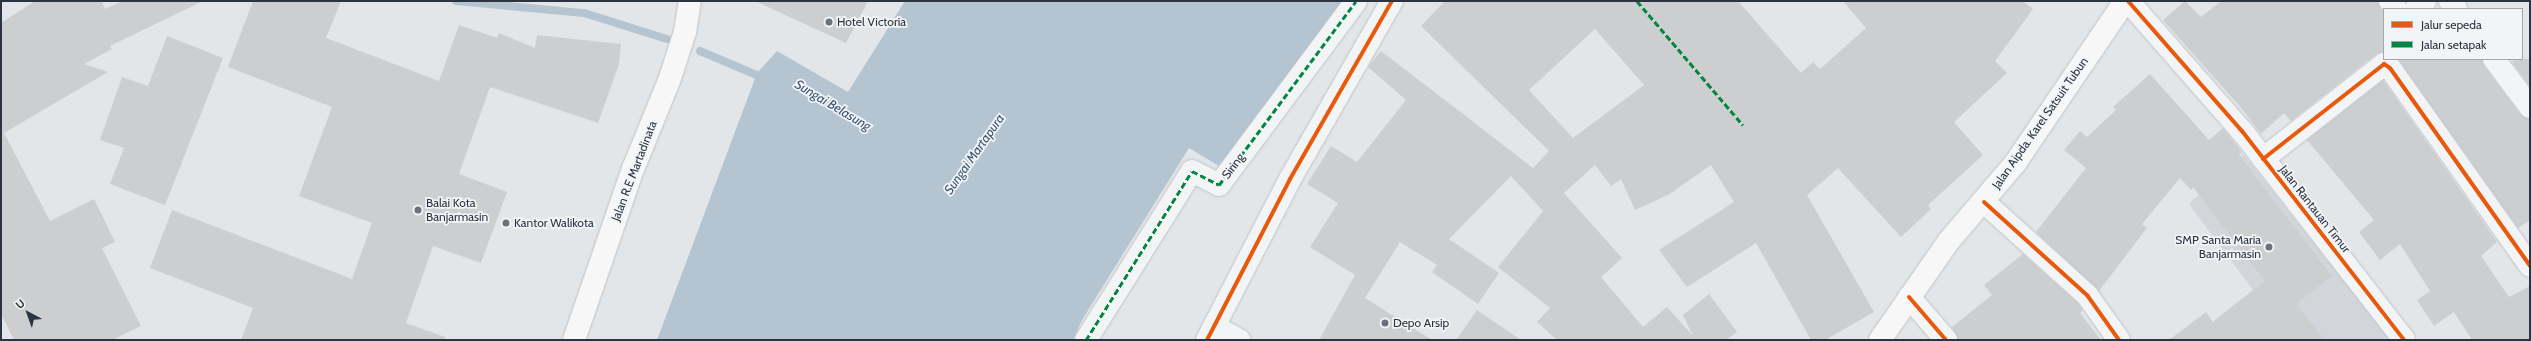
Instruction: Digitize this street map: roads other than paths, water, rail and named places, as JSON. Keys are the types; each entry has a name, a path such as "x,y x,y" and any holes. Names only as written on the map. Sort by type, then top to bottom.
{"main road":[{"name":"Jalan R.E Martadinata","path":"574,340 632,169 669,81 685,32 690,1"},
{"name":"Jalan Aipda. Karel Satsuit Tubun","path":"1880,340 1948,242 1984,202 2016,162 2127,1"}],"street":[{"name":"Siring","path":"1086,340 1192,171 1220,185 1356,1"},
{"path":"1239,340 1211,333 1290,179 1392,1"},
{"name":"Jalan Rantauan Timur","path":"2127,1 2263,159 2404,340"},
{"path":"2417,8 2425,1"},
{"path":"2495,60 2530,107"},
{"path":"2263,159 2384,64 2390,68 2530,266"},
{"path":"1984,202 2087,295 2119,340"},
{"path":"1909,297 1946,340"}],"water":[{"name":"Sungai Martapura","path":"905,1 1343,1 1219,166 1189,148 1082,320 1073,340 657,340 757,73 777,51 848,92"}],"waterway":[{"name":"Sungai Belasung","path":"456,1 584,13 667,39"},
{"name":"Sungai Belasung","path":"700,51 766,79"}],"place":[{"name":"Hotel Victoria","path":"829,22"},
{"name":"Balai Kota Banjarmasin","path":"418,210"},
{"name":"Kantor Walikota","path":"506,223"},
{"name":"SMP Santa Maria Banjarmasin","path":"2269,247"},
{"name":"Depo Arsip","path":"1385,323"}]}
